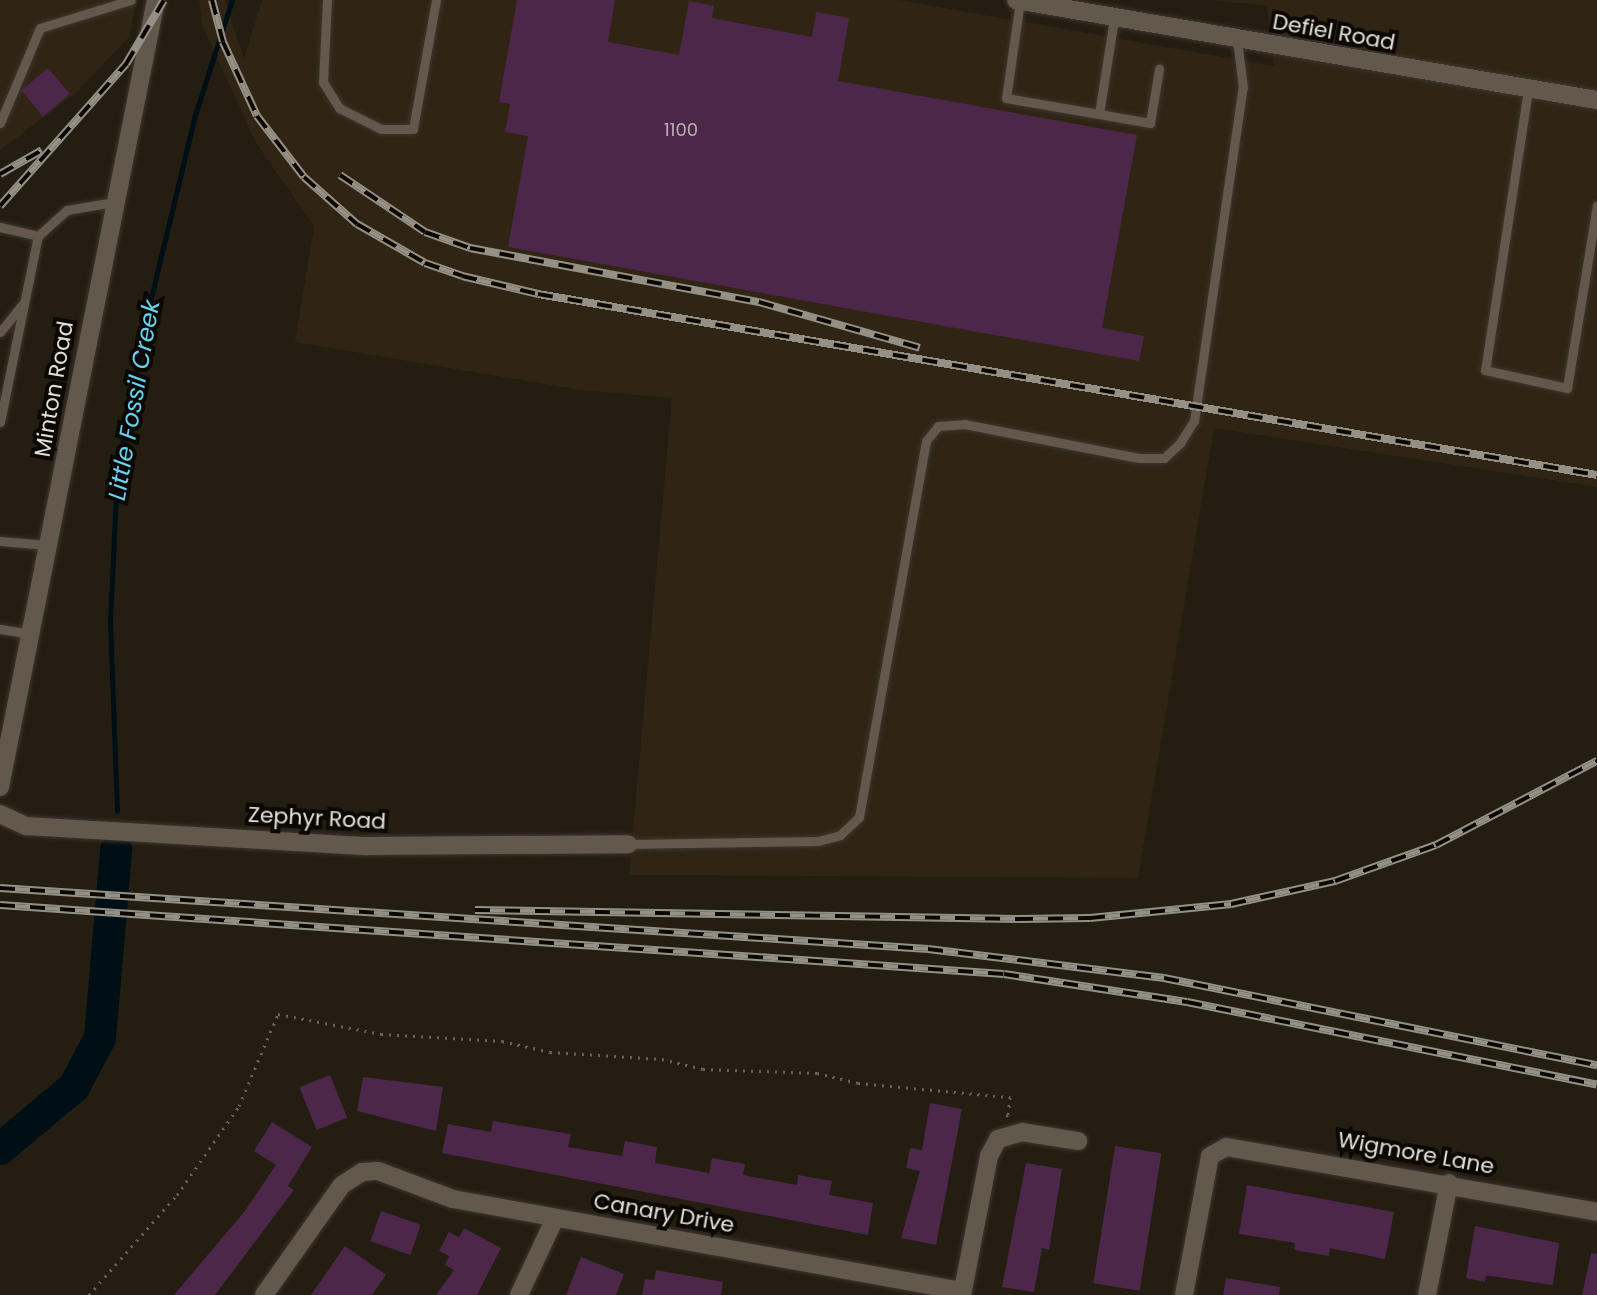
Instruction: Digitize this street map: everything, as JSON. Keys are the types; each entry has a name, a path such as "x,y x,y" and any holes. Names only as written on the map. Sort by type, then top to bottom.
{"street":[{"name":"Minton Road","path":"0,787 156,0"},
{"name":"Defiel Road","path":"1018,0 1597,100"},
{"name":"Zephyr Road","path":"2,816 26,826 366,846 628,844"},
{"path":"962,1293 989,1156 998,1139 1022,1132 1078,1141"},
{"name":"Wigmore Lane","path":"1184,1295 1210,1156 1226,1147 1449,1183 1597,1212"},
{"name":"Canary Drive","path":"264,1295 342,1185 362,1172 378,1171 453,1199 962,1293"},
{"path":"1427,1295 1449,1183"},
{"path":"519,1295 555,1218"}],"lane":[{"path":"0,123 40,28 131,0"},
{"path":"327,0 323,82 339,108 381,129 413,129 436,0"},
{"path":"1018,0 1006,98 1150,123 1159,69"},
{"path":"1099,114 1114,19"},
{"path":"628,844 818,841 840,835 859,817 926,441 938,426 964,424 1139,458 1164,458 1180,443 1194,421 1243,87 1237,40"},
{"path":"1528,90 1485,370 1567,388 1597,205"},
{"path":"0,422 38,236 67,210 114,202"},
{"path":"0,227 38,236"},
{"path":"0,332 24,303"},
{"path":"0,541 50,545"},
{"path":"0,629 32,634"}],"path":[{"path":"89,1295 177,1195 239,1106 278,1014 381,1034 502,1041 550,1052 662,1059 703,1069 745,1066 786,1075 817,1073 858,1083 1010,1097 1008,1115 995,1122"}],"shaded area":[{"path":"0,0 137,0 129,37 75,94 0,150"},
{"path":"199,0 225,0 244,59 262,0 899,0 1274,66 1267,6 1211,0 1597,0 1597,487 1214,428 1138,878 629,875 672,398 580,390 295,342 314,226 256,143 202,25"}],"building":[{"path":"517,0 615,0 608,42 679,55 689,1 714,6 712,18 812,37 816,12 849,18 838,81 1137,135 1102,328 1144,336 1139,361 508,247 528,136 505,132 510,104 499,102"},
{"path":"48,68 70,94 43,117 21,90"},
{"path":"330,1075 347,1118 317,1130 299,1087"},
{"path":"363,1077 443,1087 436,1131 357,1111"},
{"path":"930,1103 962,1109 936,1245 901,1238 920,1171 906,1168 910,1148 922,1150"},
{"path":"493,1121 571,1134 568,1147 622,1156 625,1141 657,1147 655,1163 709,1173 712,1158 745,1164 743,1175 797,1185 798,1175 832,1181 829,1195 873,1203 868,1235 442,1153 448,1124 491,1132"},
{"path":"272,1122 312,1147 288,1186 294,1190 215,1295 174,1295 244,1212 276,1165 254,1151"},
{"path":"1115,1146 1161,1153 1140,1291 1093,1283"},
{"path":"1026,1163 1062,1169 1049,1250 1042,1248 1034,1292 1002,1287"},
{"path":"1247,1185 1394,1212 1385,1259 1330,1248 1329,1256 1294,1250 1295,1243 1239,1234"},
{"path":"381,1211 421,1225 410,1255 371,1241"},
{"path":"1475,1226 1559,1243 1553,1285 1486,1276 1485,1282 1466,1278"},
{"path":"464,1228 501,1248 477,1295 436,1295 454,1270 445,1265 449,1256 439,1251 449,1232 459,1237"},
{"path":"345,1246 386,1275 372,1295 311,1295"},
{"path":"1591,1253 1597,1254 1597,1295 1582,1295"},
{"path":"581,1257 624,1274 616,1295 566,1295"},
{"path":"656,1270 723,1282 721,1295 642,1295 645,1279 654,1280"},
{"path":"1226,1278 1280,1287 1279,1295 1223,1295"}],"waterway":[{"name":"Little Fossil Creek","path":"117,811 110,621 117,470 151,298 195,115 232,0"},
{"name":"Little Fossil Creek","path":"0,1149 74,1087 100,1038 116,850"}],"railway":[{"path":"0,206 126,64 164,0"},
{"path":"212,0 223,42 257,116 304,177 357,224 425,263 462,276 538,294 1597,475"},
{"path":"0,174 42,150"},
{"path":"340,175 425,232 470,248 759,302 920,348"},
{"path":"475,910 1018,919 1090,918 1231,904 1335,881 1436,845 1597,761"},
{"path":"0,888 928,949 1164,978 1597,1065"},
{"path":"0,905 1004,974 1187,1002 1597,1085"}]}
